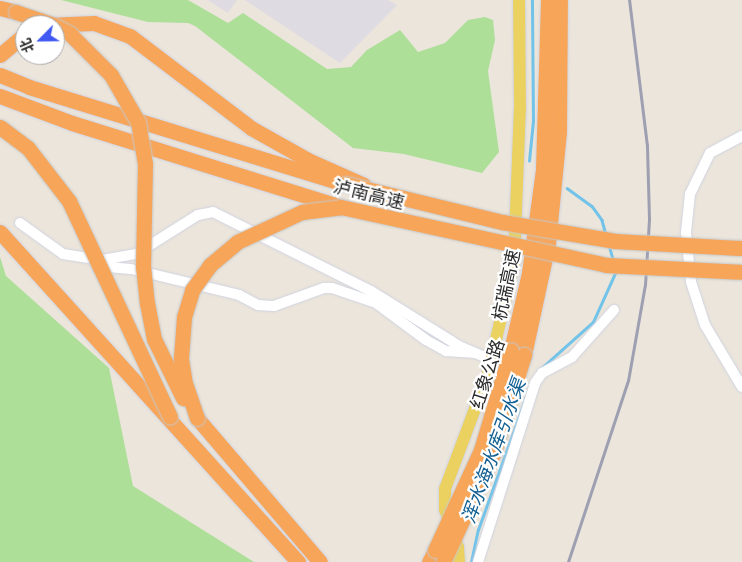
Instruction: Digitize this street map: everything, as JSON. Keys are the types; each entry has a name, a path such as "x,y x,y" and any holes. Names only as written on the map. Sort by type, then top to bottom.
{"highway":[{"name":"杭瑞高速","path":"518,353 544,169 548,0"},
{"name":"杭瑞高速","path":"436,558 481,450 518,353 548,244 559,132 560,0"},
{"path":"0,8 24,15"},
{"path":"65,22 94,23 130,36 251,128 308,160 379,192"},
{"path":"65,32 70,34 111,75 138,122 145,164 143,266 147,303 154,339 165,364 197,418 320,562"},
{"path":"0,55 15,42"},
{"name":"泸南高速","path":"0,75 29,87 346,184 502,222 615,241 742,248"},
{"name":"泸南高速","path":"0,96 341,207 606,265 742,272"},
{"path":"0,127 28,148 49,171 69,201 170,417"},
{"path":"197,418 185,384 180,344 184,317 196,282 223,253 262,228 302,212 341,207"},
{"path":"0,232 170,417 298,562"}],"main road":[{"name":"红象公路","path":"461,559 445,510 445,489 492,360 511,285 517,234 520,109 519,0"}],"street":[{"path":"742,136 710,153 690,194 686,233 691,282 705,325 742,387"},
{"path":"73,257 102,260 129,256 157,243 198,214 213,212 371,292 476,353 492,360"},
{"path":"20,223 54,250 87,264 132,269 239,295 258,305 274,306 324,288 332,288 376,303 426,340 446,351 476,353"},
{"path":"478,562 535,383 542,373 572,357 614,310"}],"shaded area":[{"path":"208,0 237,0 228,13"},
{"path":"245,0 388,0 397,5 340,63"}],"green space":[{"path":"61,0 188,0 228,23 243,13 327,69 351,67 367,50 400,30 418,52 445,43 468,20 485,17 493,20 495,40 488,71 499,152 482,173 404,154 353,148 195,26 188,23 148,22"},
{"path":"0,257 6,276 109,368 133,486 254,562 0,562"}],"waterway":[{"name":"浑水海水库引水渠","path":"529,161 533,121 532,0"},
{"name":"浑水海水库引水渠","path":"567,188 592,206 602,220 606,235"},
{"name":"浑水海水库引水渠","path":"609,245 613,259"},
{"name":"浑水海水库引水渠","path":"537,372 593,322 616,271"},
{"name":"浑水海水库引水渠","path":"471,562 478,530 528,391"}],"railway":[{"path":"568,562 628,381 645,285 649,219 647,146 629,0"}]}
